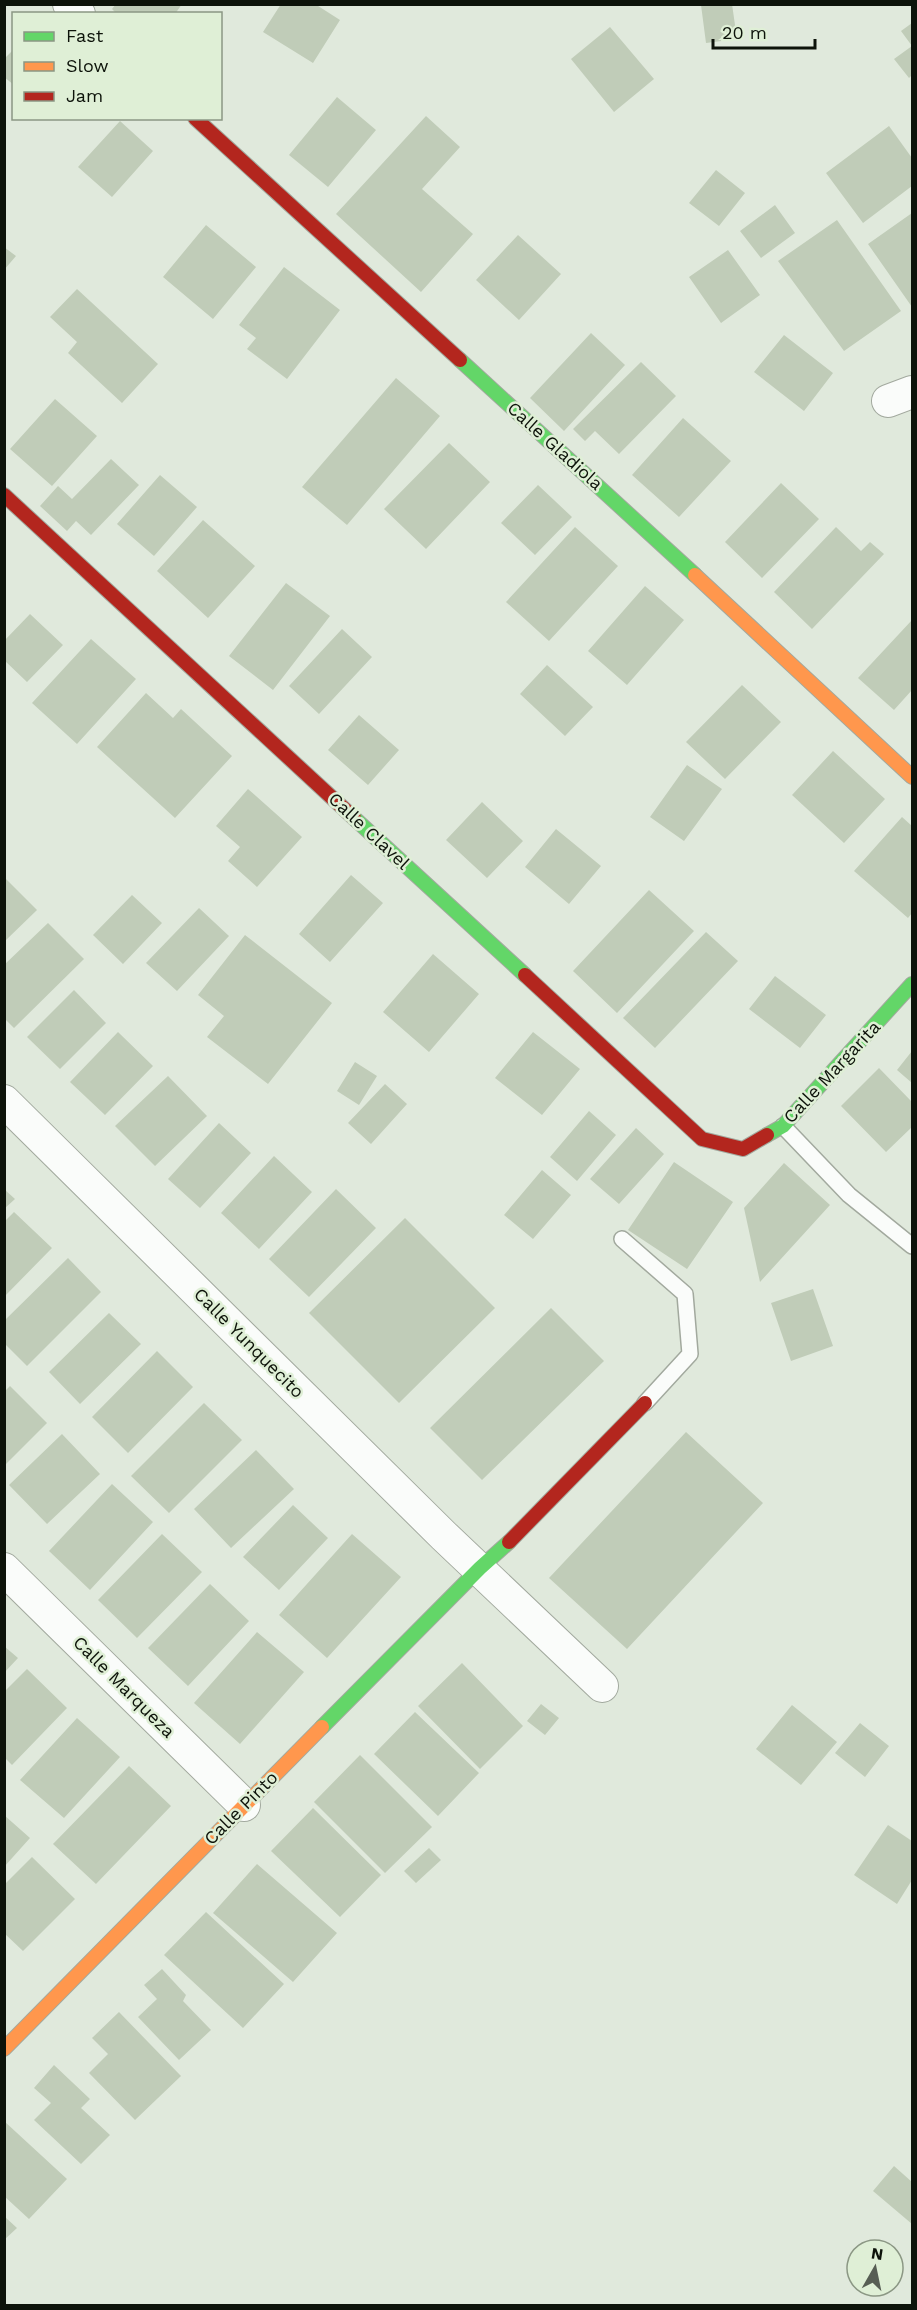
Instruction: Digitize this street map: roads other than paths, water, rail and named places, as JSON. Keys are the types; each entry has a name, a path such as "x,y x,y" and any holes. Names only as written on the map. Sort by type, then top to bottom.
{"street":[{"name":"Calle Gladiola","path":"197,120 689,569 912,777"},
{"name":"Calle Clavel","path":"4,495 702,1139 743,1149"},
{"name":"Calle Margarita","path":"743,1149 783,1126 912,984"},
{"name":"Calle Yunquecito","path":"4,1101 444,1536 488,1576"},
{"name":"Calle Pinto","path":"9,2036 244,1805 488,1576 505,1546 645,1403"},
{"name":"Calle Marqueza","path":"4,1569 244,1805"},
{"path":"488,1576 602,1686"}],"lane":[{"path":"783,1126 849,1195 912,1246"},
{"path":"622,1239 686,1294 690,1354 645,1403"}]}
